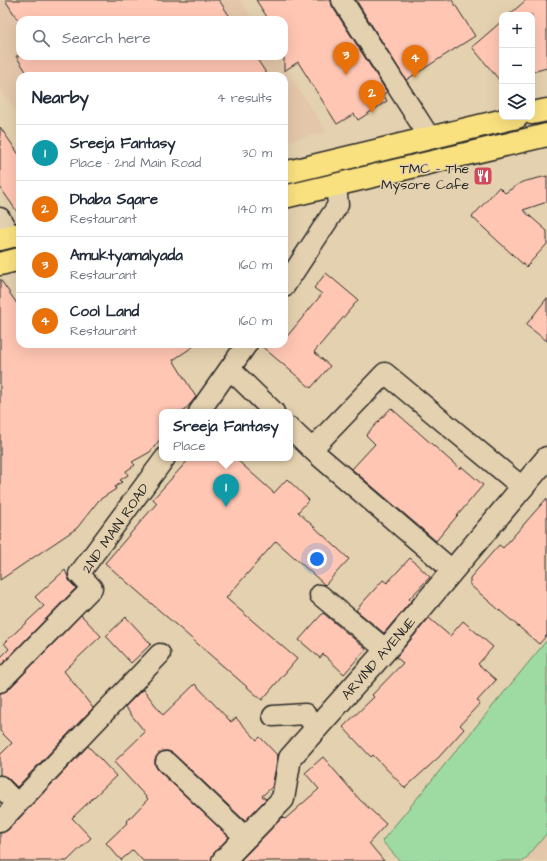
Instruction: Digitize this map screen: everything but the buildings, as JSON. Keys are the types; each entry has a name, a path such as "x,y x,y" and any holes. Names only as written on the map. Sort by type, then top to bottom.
{"main road":[{"path":"535,112 547,110"},
{"path":"288,172 505,120"},
{"path":"288,196 547,135"},
{"path":"0,264 16,260"}],"street":[{"path":"342,0 430,138"},
{"path":"288,281 338,205 336,185"},
{"path":"201,409 244,348"},
{"path":"230,369 271,409"},
{"path":"312,449 385,373 522,488"},
{"path":"293,431 453,571"},
{"name":"ARVIND AVENUE","path":"223,861 283,799 290,758 386,650 547,458"},
{"name":"2ND MAIN ROAD","path":"0,682 92,588 79,574 163,461"},
{"path":"320,595 386,650"},
{"path":"0,822 160,654"},
{"path":"273,716 304,714 317,728"},
{"path":"166,762 246,838"},
{"path":"0,786 17,804"}],"shaded area":[{"path":"0,0 240,0 250,16 16,16 16,60 280,60 288,72 16,72 16,112 0,88"},
{"path":"288,73 327,132 288,141"},
{"path":"547,833 547,861 524,861"}],"green space":[{"path":"547,640 547,833 524,861 400,861 382,841"}],"place":[{"name":"Amuktyamalyada","path":"346,75"},
{"name":"Cool Land","path":"415,78"},
{"name":"Dhaba Sqare","path":"372,113"},
{"name":"TMC - The Mysore Cafe","path":"483,176"},
{"name":"Sreeja Fantasy","path":"226,507"}]}
